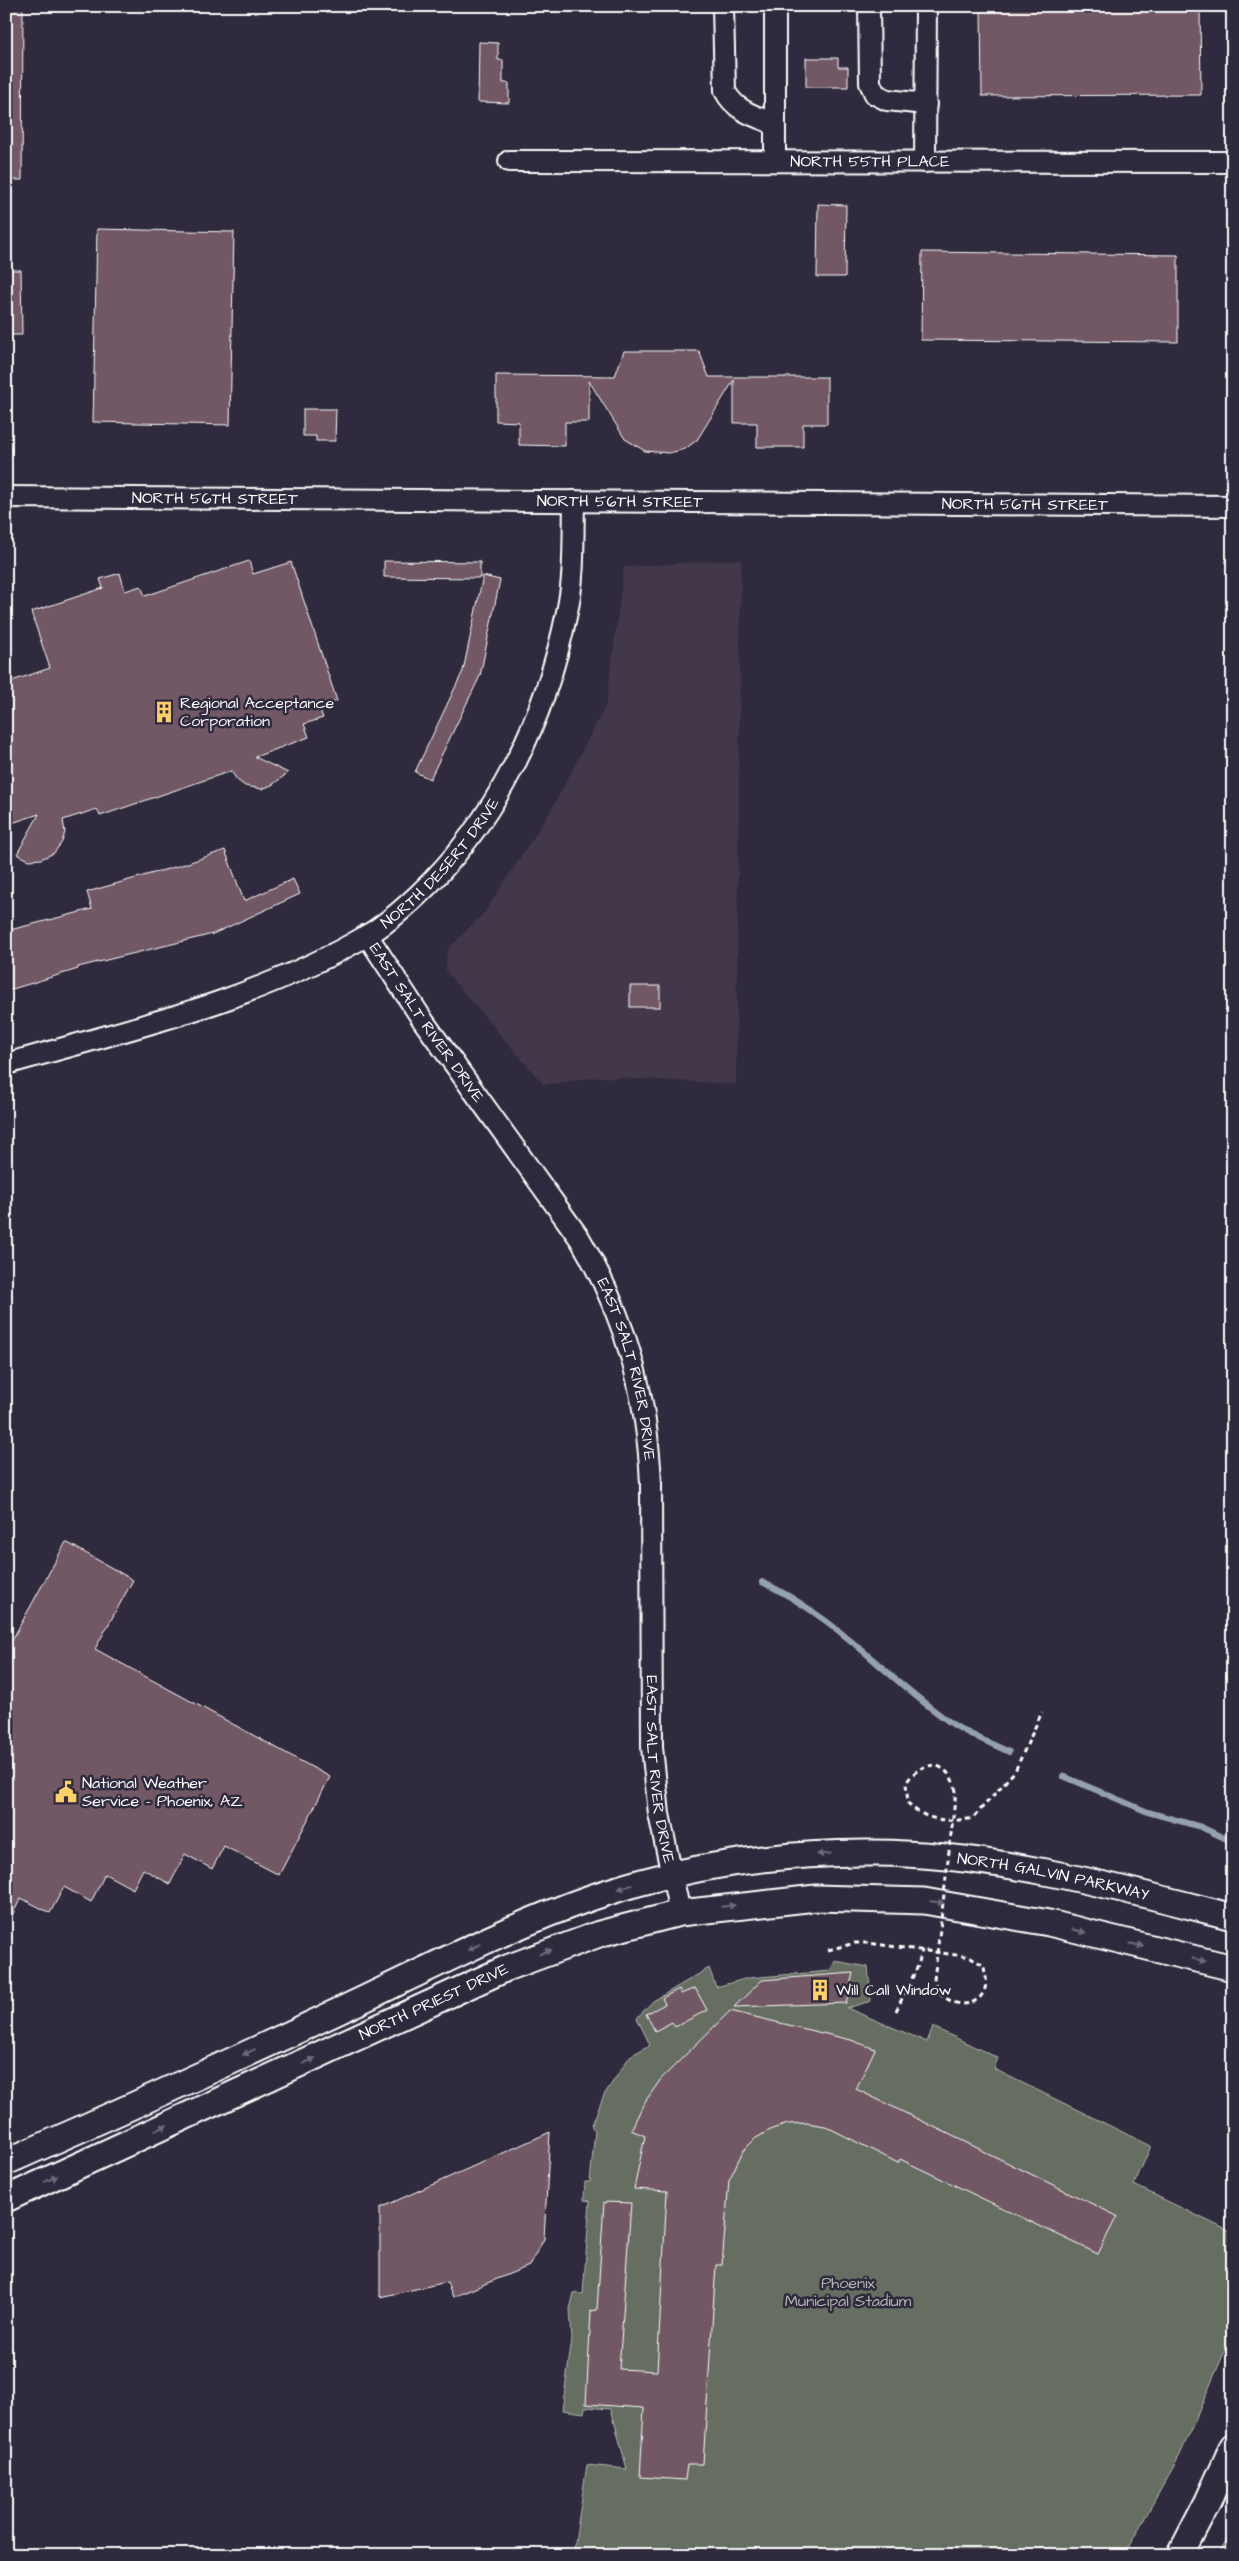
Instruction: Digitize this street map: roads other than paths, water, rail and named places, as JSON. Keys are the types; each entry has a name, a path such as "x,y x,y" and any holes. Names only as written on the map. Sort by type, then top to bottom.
{"main road":[{"name":"NORTH PRIEST DRIVE","path":"6,2162 316,2022 527,1922 595,1896 672,1874 795,1856 872,1852"},
{"name":"NORTH GALVIN PARKWAY","path":"872,1852 938,1856 1020,1866 1233,1917"},
{"name":"NORTH PRIEST DRIVE","path":"6,2199 507,1968 599,1934 680,1913 816,1898 924,1901 991,1911 1233,1968"},
{"path":"1180,2555 1208,2501 1233,2446"}],"street":[{"path":"723,6 725,90 730,101 744,112 775,124"},
{"path":"775,6 775,161"},
{"path":"869,6 870,83 875,94 887,100 926,104"},
{"path":"925,162 926,6"},
{"name":"NORTH 55TH PLACE","path":"509,161 1233,162"},
{"name":"NORTH 56TH STREET","path":"6,498 1233,506"},
{"name":"NORTH DESERT DRIVE","path":"6,1064 215,1004 292,974 367,935 396,914 444,869 481,823 510,776 534,721 554,666 568,610 574,501"},
{"name":"EAST SALT RIVER DRIVE","path":"367,935 424,1022 580,1239 593,1261 619,1320 638,1374 650,1451 652,1747 659,1814 680,1913"}],"waterway":[{"path":"762,1582 814,1612 954,1725 1009,1752"},
{"path":"1063,1776 1148,1812 1201,1827 1233,1842"}],"place":[{"name":"Regional Acceptance Corporation","path":"164,712"},
{"name":"National Weather Service - Phoenix, AZ","path":"66,1792"},
{"name":"Will Call Window","path":"820,1990"}],"park label":[{"name":"Phoenix Municipal Stadium","path":"848,2292"}]}
